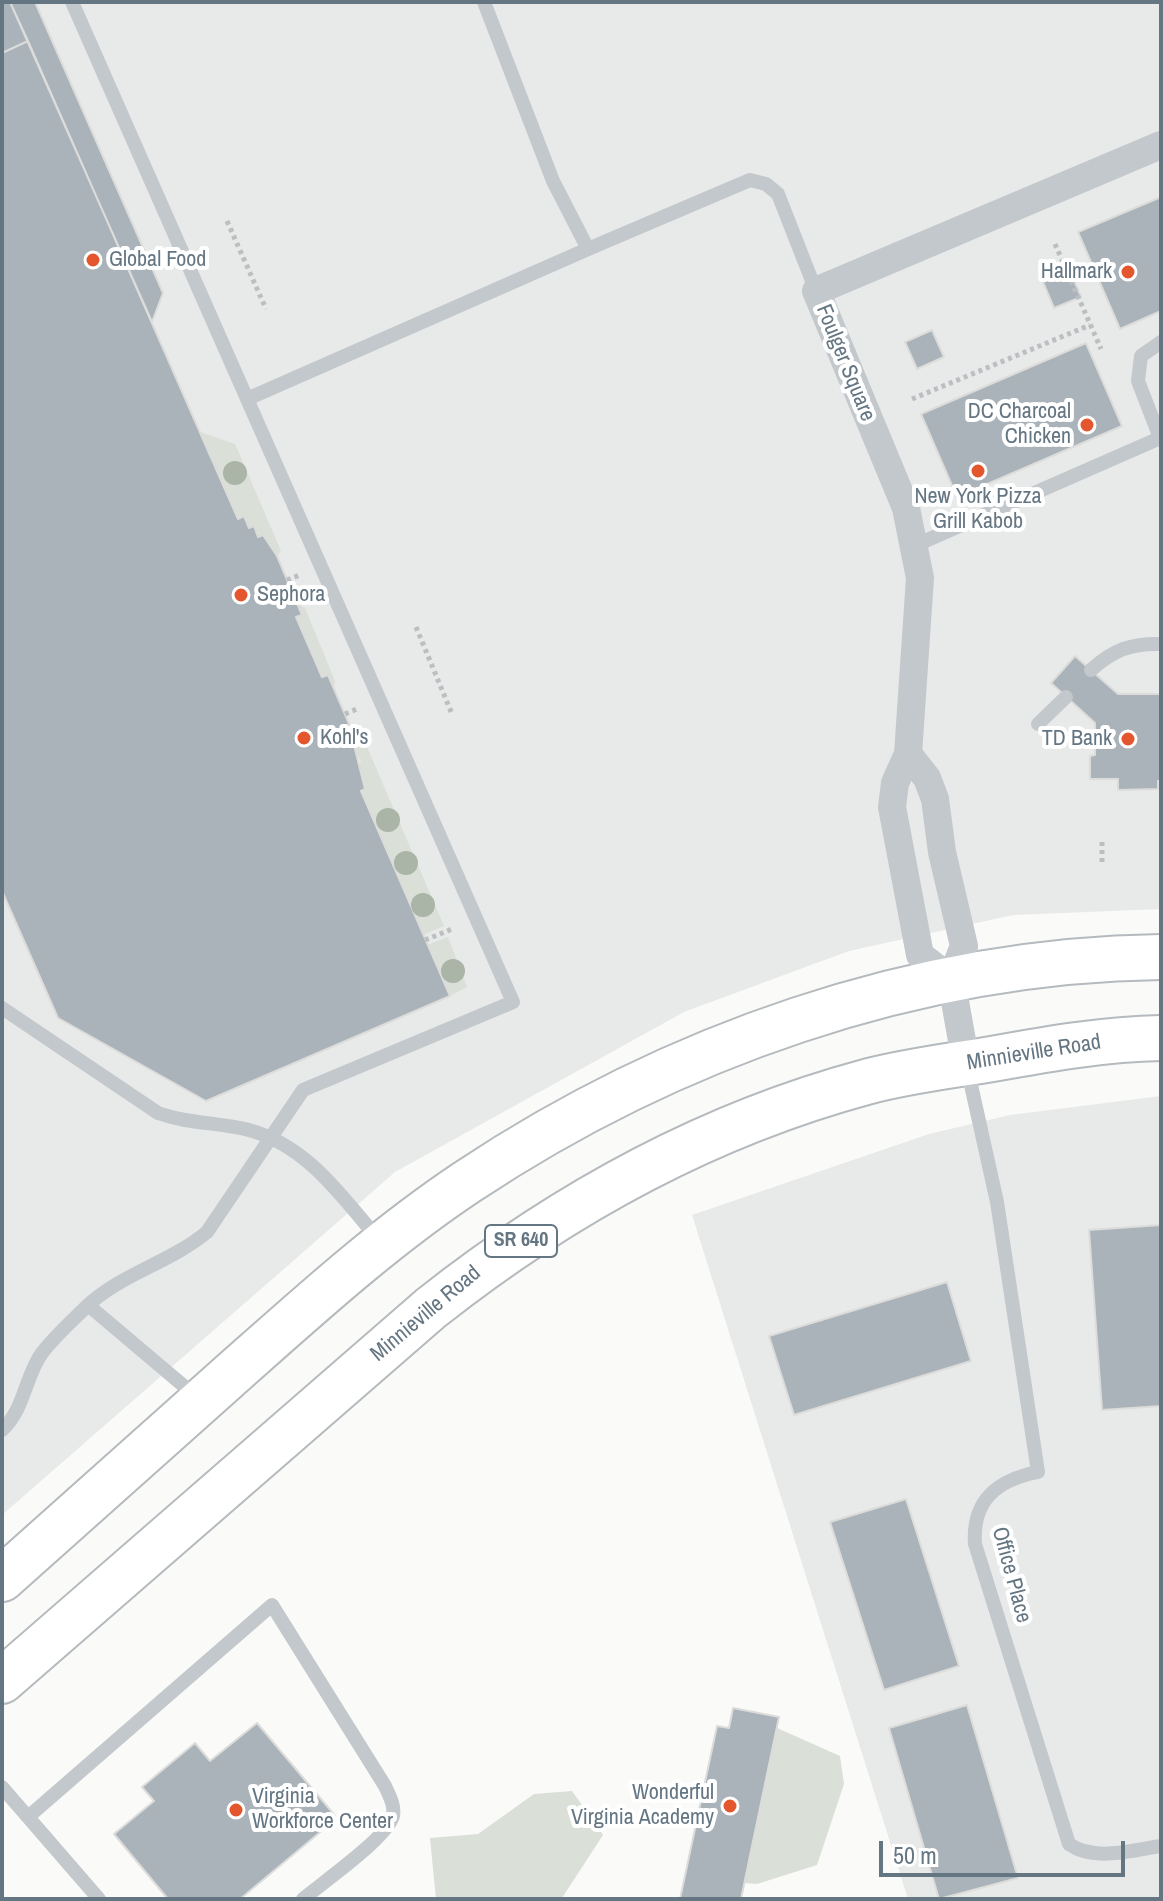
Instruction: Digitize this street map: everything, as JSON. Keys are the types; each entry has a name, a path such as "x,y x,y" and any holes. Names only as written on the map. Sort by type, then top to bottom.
{"main road":[{"path":"2,1579 201,1401 383,1245 478,1175 567,1122 672,1067 828,1010 951,979 1051,964 1161,957"},
{"name":"Minnieville Road","path":"2,1681 431,1308 489,1262 557,1218 692,1146 778,1110 868,1082 1065,1046 1161,1038"}],"street":[{"name":"Foulger Square","path":"951,979 920,955 904,880 892,792 908,754 920,578 916,545 906,508 816,291 1161,145"},
{"path":"908,754 927,778 935,799 942,852 964,946 951,979 966,1063"}],"lane":[{"path":"2,1430 21,1405 40,1354 88,1305 127,1278 185,1249 207,1232 274,1139 303,1090 513,1002 72,2"},
{"path":"484,2 553,181 588,249"},
{"path":"247,399 750,180 766,184 778,194 816,291"},
{"path":"916,545 1160,438 1137,370 1141,356 1161,342"},
{"path":"1091,670 1110,652 1138,643 1161,644"},
{"path":"1038,724 1066,697"},
{"path":"2,1008 158,1113 185,1123 248,1130 274,1139 312,1162 383,1245"},
{"name":"Office Place","path":"966,1063 997,1202 1038,1472 1016,1476 991,1491 980,1505 974,1525 975,1544 1069,1844 1081,1853 1095,1854 1161,1846"},
{"path":"88,1305 201,1401"},
{"path":"28,1817 272,1605 385,1786 393,1811 392,1819 379,1834 303,1899"},
{"path":"2,1787 99,1899"}],"path":[{"path":"227,221 266,309"},
{"path":"1055,244 1101,349"},
{"path":"912,399 1090,325"},
{"path":"287,580 300,575"},
{"path":"416,627 452,714"},
{"path":"345,714 357,709"},
{"path":"1102,839 1102,862"},
{"path":"425,940 452,929"}],"shaded area":[{"path":"2,2 1161,2 1161,909 1013,915 849,951 684,1012 395,1172 2,1515"},
{"path":"200,432 235,444 281,551 277,556 263,535 258,537 254,526 249,528 244,516 238,519"},
{"path":"297,604 305,608 335,681 334,688 328,675 322,677 296,617 302,614"},
{"path":"354,735 364,740 444,926 423,935 361,791 365,789 359,777 362,775 358,764 361,762 355,749 359,747"},
{"path":"448,937 467,987 450,996 427,945"},
{"path":"1161,1096 1161,1899 908,1899 692,1215 929,1134 1010,1115"},
{"path":"777,1728 840,1756 844,1784 817,1865 757,1884 744,1883"},
{"path":"572,1791 603,1835 562,1898 436,1899 430,1838 478,1834 534,1794"}],"building":[{"path":"2,2 10,2 28,41 2,53"},
{"path":"10,2 35,2 163,293 152,322"},
{"path":"28,41 238,519 244,516 249,528 254,526 258,537 263,535 277,556 302,615 296,617 322,677 328,675 359,747 355,749 365,789 361,791 450,996 206,1101 58,1018 2,891 2,53"},
{"name":"Hallmark","path":"1161,197 1161,311 1120,329 1078,232"},
{"path":"1070,271 1081,297 1054,308 1043,282"},
{"path":"932,330 944,357 917,369 905,342"},
{"path":"1086,343 1122,426 957,497 921,414"},
{"name":"TD Bank","path":"1075,656 1118,694 1161,694 1161,781 1158,781 1158,789 1118,790 1118,779 1090,779 1090,756 1095,755 1095,723 1051,683"},
{"path":"1161,1225 1161,1406 1102,1410 1089,1230"},
{"path":"947,1282 971,1361 794,1415 769,1336"},
{"path":"906,1499 959,1666 884,1690 830,1522"},
{"path":"967,1705 1018,1878 939,1899 889,1728"},
{"name":"Wonderful Virginia Academy","path":"733,1708 779,1717 741,1899 680,1899 717,1726 729,1728"},
{"name":"Virginia Workforce Center","path":"257,1723 337,1818 240,1899 168,1899 114,1834 154,1801 142,1787 195,1743 210,1761"}],"place":[{"name":"Global Food","path":"93,260"},
{"name":"Hallmark","path":"1128,272"},
{"name":"DC Charcoal Chicken","path":"1087,425"},
{"name":"New York Pizza Grill Kabob","path":"978,471"},
{"name":"Sephora","path":"241,595"},
{"name":"Kohl's","path":"304,738"},
{"name":"TD Bank","path":"1128,739"},
{"name":"Wonderful Virginia Academy","path":"730,1806"},
{"name":"Virginia Workforce Center","path":"236,1810"}]}
